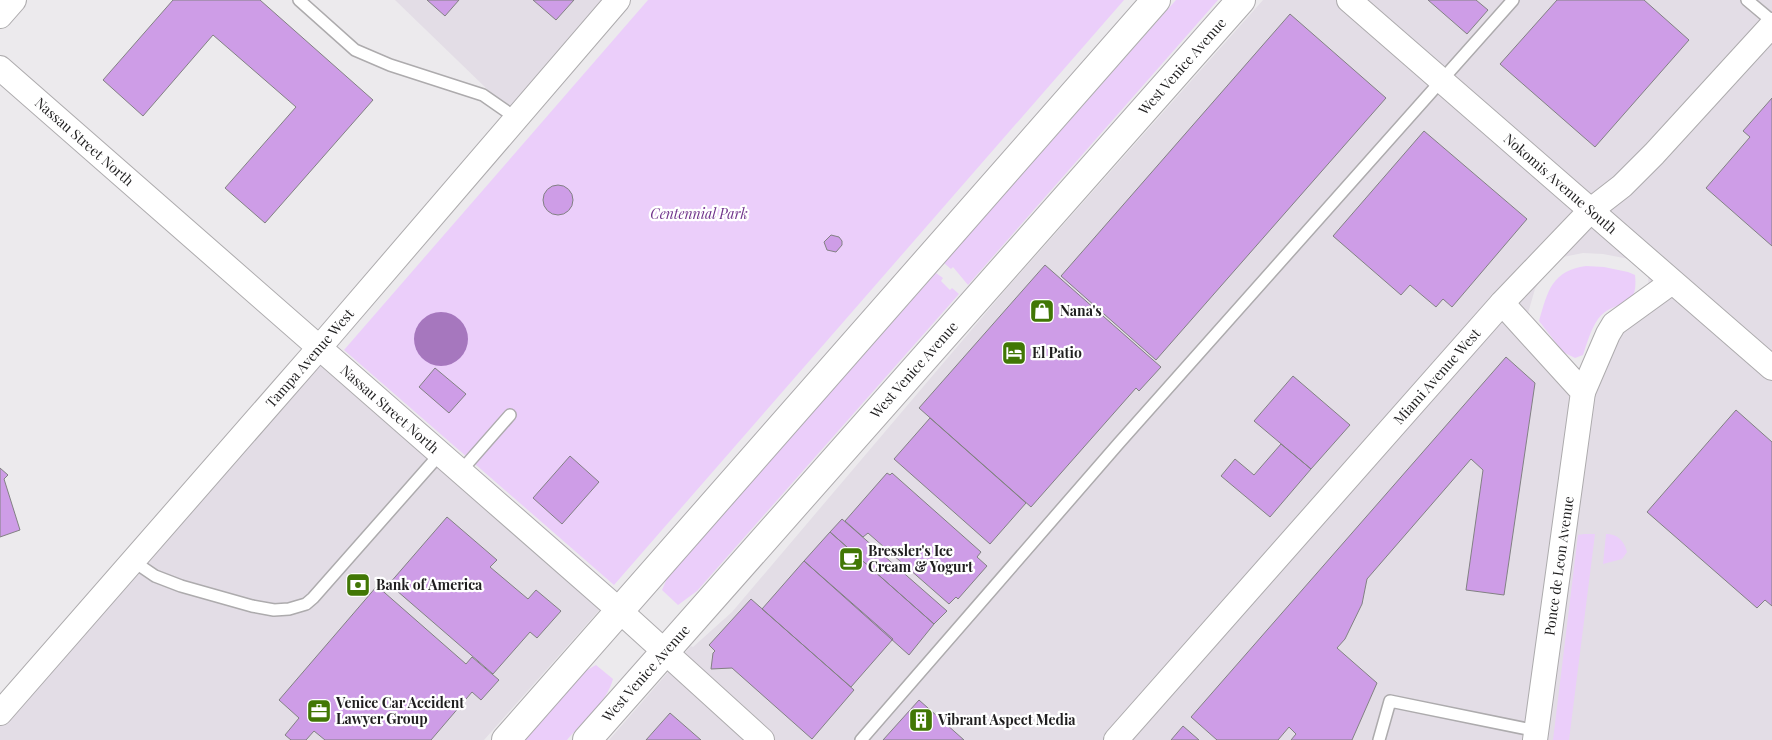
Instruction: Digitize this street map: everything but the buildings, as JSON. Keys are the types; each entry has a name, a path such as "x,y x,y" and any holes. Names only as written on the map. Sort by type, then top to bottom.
{"street":[{"path":"0,16 14,0"},
{"name":"Tampa Avenue West","path":"0,713 319,348 618,0"},
{"path":"506,740 1156,0"},
{"name":"West Venice Avenue","path":"587,740 1241,0"},
{"name":"Nokomis Avenue South","path":"1349,0 1672,282 1769,358"},
{"name":"Miami Avenue West","path":"1116,740 1502,303 1591,210 1622,186 1654,154 1772,23"},
{"name":"Nassau Street North","path":"0,68 620,611 762,740"},
{"name":"Ponce de Leon Avenue","path":"1536,735 1583,392 1614,324 1672,282"},
{"path":"1502,303 1583,392"}],"lane":[{"path":"299,0 355,50 390,64 483,95 516,118"},
{"path":"861,740 978,603 1513,0"},
{"path":"1747,0 1772,23"},
{"path":"460,472 510,415"},
{"path":"133,561 155,576 181,586 252,606 274,610 289,609 306,604 440,454"},
{"path":"1379,740 1390,701 1536,735"}],"shaded area":[{"path":"395,0 618,0 514,115"},
{"path":"1263,0 1772,0 1772,740 609,740 691,646 693,647 732,612 1007,288","holes":["1583,253 1603,254 1629,259 1648,275 1649,293 1589,367 1577,371 1526,320 1535,289 1551,263 1563,257"]},
{"path":"441,312 451,314 460,320 466,329 468,339 466,349 460,358 451,364 441,366 431,364 422,358 416,349 414,339 416,329 422,320 431,314"},
{"path":"331,344 611,597 484,740 0,740 0,697"}],"green space":[{"name":"Centennial Park","path":"648,0 1124,0 614,585 344,350"},
{"path":"1176,0 1218,0 968,285 953,267 951,269 944,263"},
{"path":"1586,266 1604,267 1635,275 1635,287 1630,300 1605,312 1598,319 1583,355 1575,358 1563,352 1539,321 1545,300 1553,284 1566,272"},
{"path":"936,273 943,278 941,281 950,290 952,288 959,294 697,591 678,605 662,590 668,576"},
{"path":"1595,534 1569,740 1553,740 1578,535"},
{"path":"1606,534 1614,535 1620,539 1627,552 1622,559 1603,564"},
{"path":"596,665 613,679 610,687 600,704 567,740 522,740 580,674"}],"place":[{"name":"Nana's","path":"1042,311"},
{"name":"El Patio","path":"1014,353"},
{"name":"Bressler's Ice Cream & Yogurt","path":"851,559"},
{"name":"Bank of America","path":"358,585"},
{"name":"Venice Car Accident Lawyer Group","path":"319,711"},
{"name":"Vibrant Aspect Media","path":"921,720"}]}
